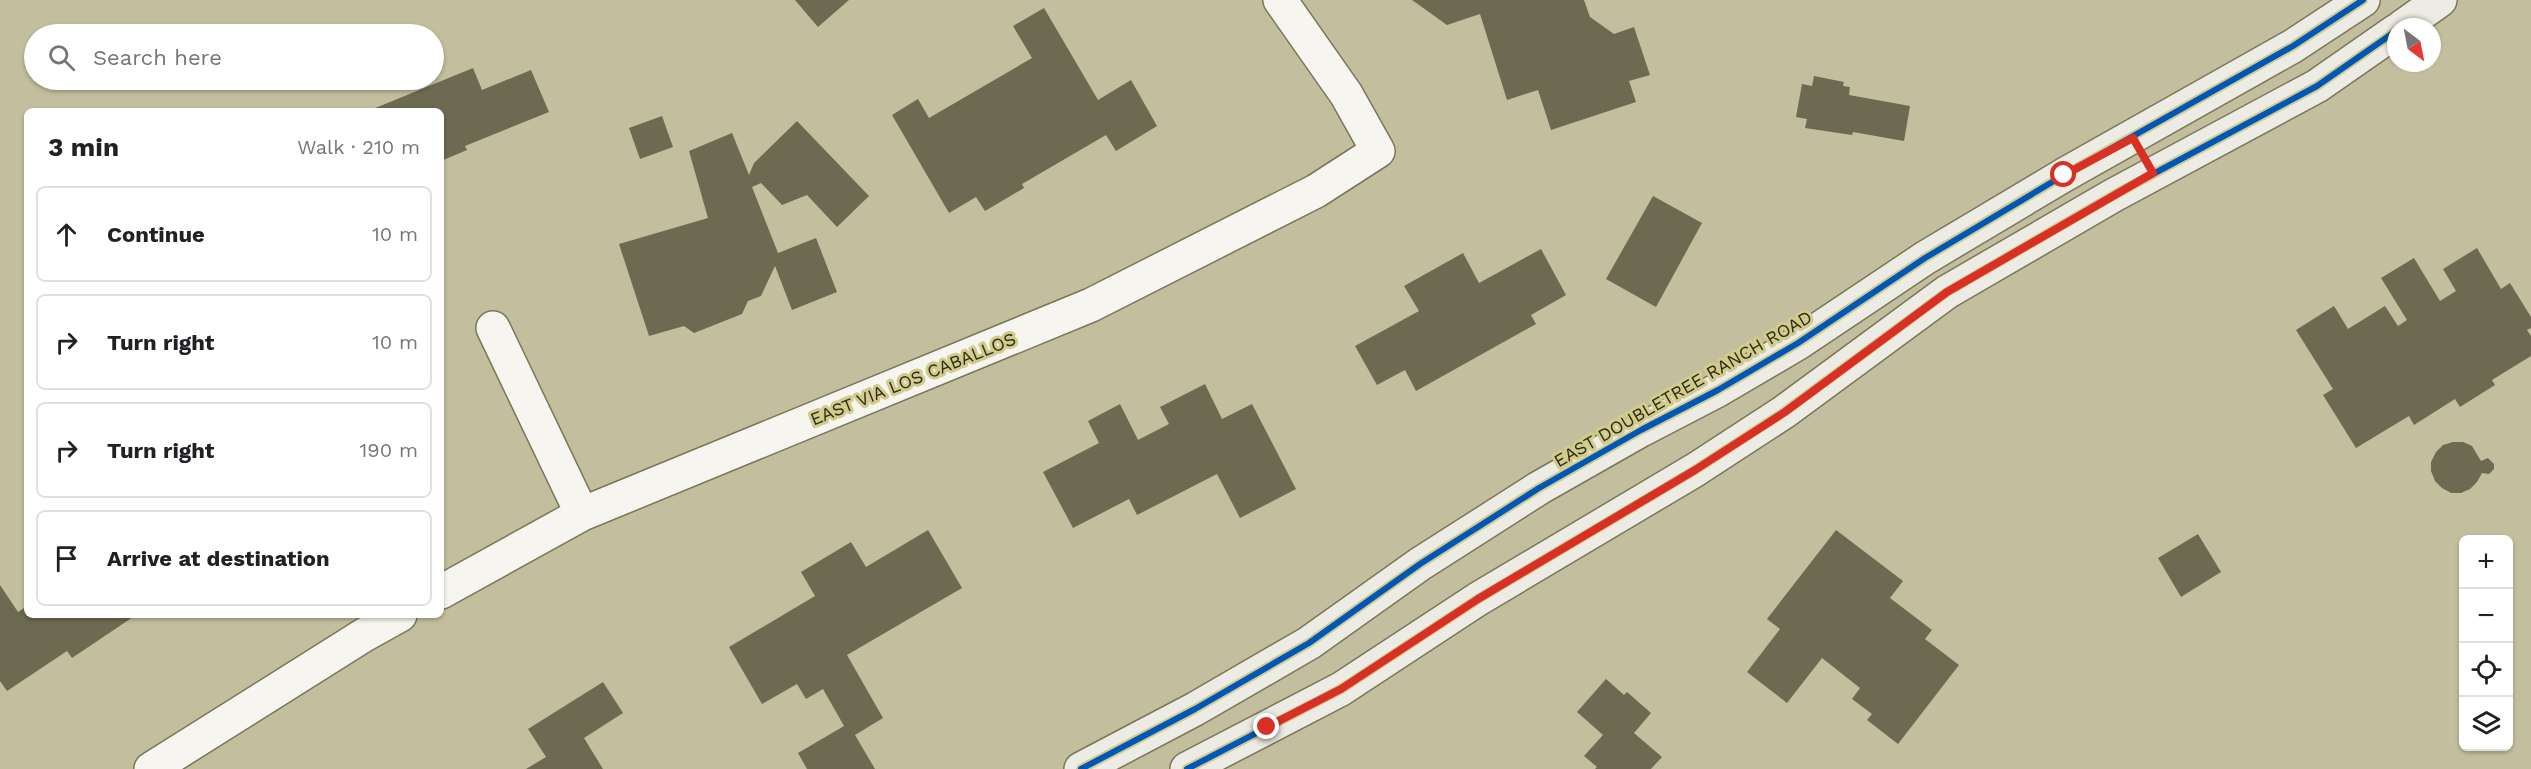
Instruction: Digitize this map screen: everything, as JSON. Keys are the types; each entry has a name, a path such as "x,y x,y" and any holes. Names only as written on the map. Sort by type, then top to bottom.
{"main road":[{"name":"EAST DOUBLETREE RANCH ROAD","path":"1081,769 1195,709 1309,643 1420,564 1539,489 1778,355 1926,258 2064,175 2293,46 2363,0"},
{"path":"2415,18 2440,0"},
{"path":"1187,769 1341,689 1478,599 1705,464 1785,412 1947,292 2153,173 2317,86 2387,37"},
{"path":"2133,138 2153,173"}],"street":[{"name":"EAST VIA LOS CABALLOS","path":"444,590 582,514 1091,305 1316,191 1378,151 1346,94 1280,0"},
{"path":"493,328 582,514"},
{"path":"151,769 395,618"}],"building":[{"path":"795,0 849,0 818,27"},
{"path":"1412,0 1584,0 1590,17 1614,34 1634,27 1650,75 1629,81 1636,102 1551,130 1538,90 1507,100 1480,14 1447,25"},
{"path":"1044,8 1098,100 1131,80 1157,126 1116,151 1106,135 1022,184 1024,188 985,211 976,197 949,213 892,115 918,99 929,118 1032,58 1013,26"},
{"path":"473,68 482,90 531,70 549,112 465,146 467,150 444,160 444,108 375,108 419,90 444,90 444,80"},
{"path":"1814,76 1844,82 1843,86 1850,87 1849,95 1910,106 1904,141 1853,132 1852,135 1805,128 1807,119 1796,117 1802,84 1812,86"},
{"path":"662,116 673,147 640,159 629,128"},
{"path":"797,121 869,196 837,227 807,195 782,205 761,183 752,187 778,253 816,238 837,292 792,310 775,266 761,296 748,301 742,314 694,333 684,326 649,336 619,244 708,218 689,151 732,133 749,175 754,163"},
{"path":"1653,196 1702,223 1656,307 1606,279"},
{"path":"2477,248 2501,289 2510,283 2531,317 2531,328 2527,330 2531,336 2531,356 2492,380 2495,385 2460,407 2455,399 2414,425 2409,416 2356,448 2323,395 2333,389 2296,330 2334,306 2348,329 2385,306 2398,326 2407,320 2381,278 2414,258 2440,301 2456,291 2443,269"},
{"path":"1541,249 1566,295 1531,315 1536,324 1416,391 1405,370 1377,385 1355,346 1419,311 1404,286 1463,253 1479,283"},
{"path":"1205,384 1222,419 1252,404 1296,489 1240,518 1217,474 1137,515 1129,499 1073,528 1043,472 1099,443 1088,421 1120,404 1138,440 1169,424 1160,407"},
{"path":"2463,442 2472,446 2481,461 2488,458 2494,464 2494,469 2489,474 2482,473 2470,489 2461,493 2451,493 2442,488 2435,481 2431,471 2431,462 2436,452 2443,445"},
{"path":"928,530 962,588 847,655 883,718 855,735 875,769 807,769 798,753 844,726 823,689 806,699 797,684 762,704 729,647 815,596 801,572 851,542 866,567"},
{"path":"1836,530 1903,581 1890,598 1932,630 1925,639 1959,665 1898,744 1867,720 1872,714 1852,699 1860,688 1822,658 1787,703 1747,672 1780,629 1767,619"},
{"path":"2198,534 2221,572 2181,597 2158,558"},
{"path":"0,585 18,612 24,608 24,618 132,618 72,658 67,651 7,691 0,681"},
{"path":"1606,679 1624,695 1627,692 1651,713 1634,733 1662,757 1651,769 1595,769 1597,767 1584,756 1603,735 1577,712"},
{"path":"603,682 623,713 584,738 603,769 526,769 546,757 528,729"}],"cycle path":[{"path":"1081,769 1195,709 1309,643 1420,564 1539,488 1641,430 1718,390 1798,343 1925,258 2064,175 2293,46 2363,0"},
{"path":"1187,769 1341,689 1478,599 1695,470 1784,412 1947,292 2114,195 2317,86 2387,37"}],"route":[{"path":"1267,727 1341,689 1478,599 1695,470 1785,412 1947,292 2153,173 2133,138 2064,175"}]}
